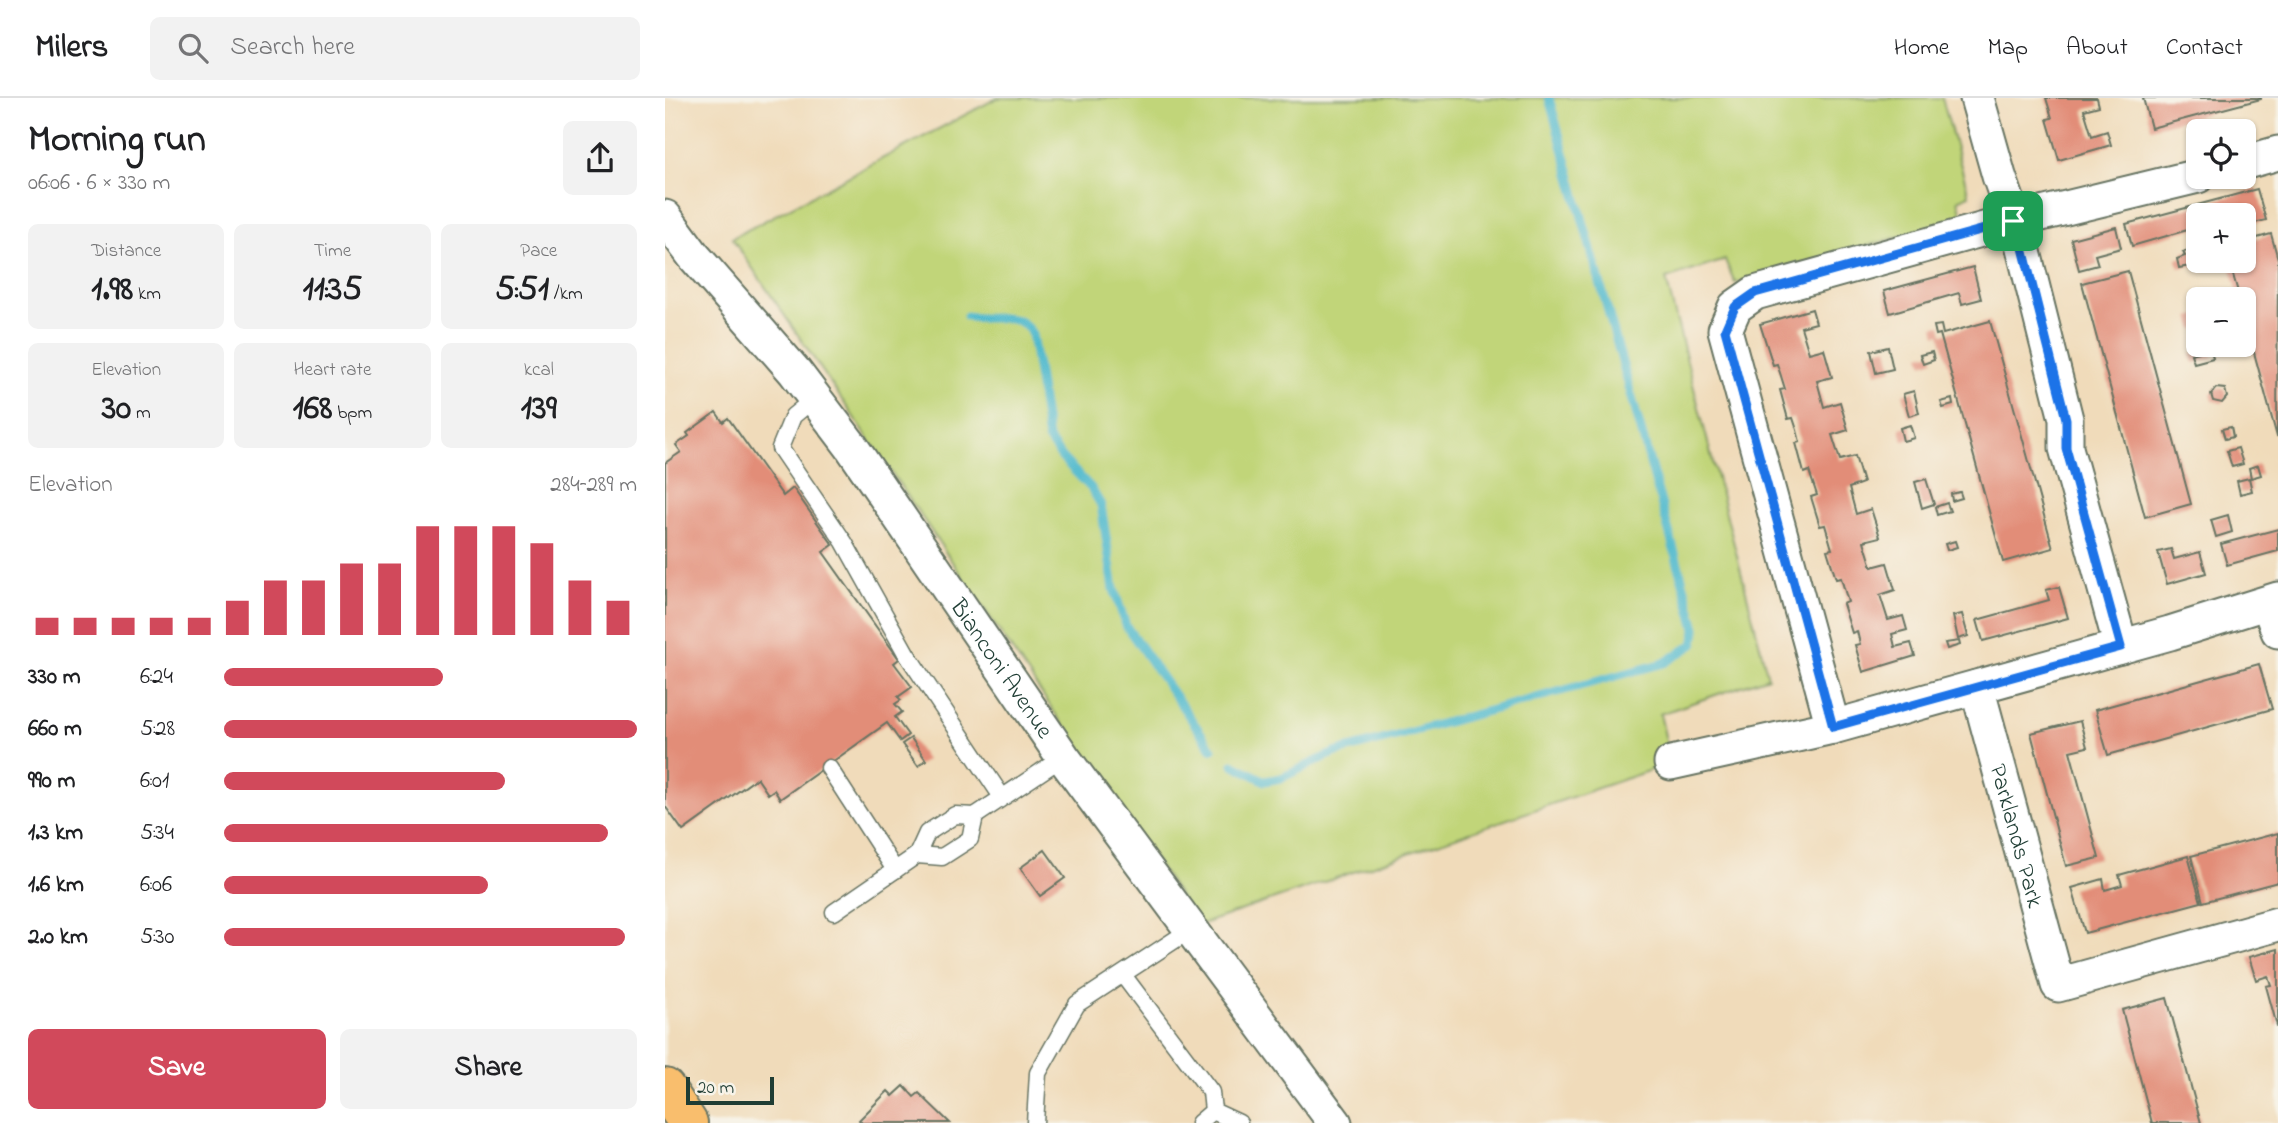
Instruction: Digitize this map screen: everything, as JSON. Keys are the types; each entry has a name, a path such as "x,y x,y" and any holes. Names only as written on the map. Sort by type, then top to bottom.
{"highway":[{"path":"665,1088 688,1123"}],"street":[{"path":"1977,98 2013,221 2020,236 2066,419 2066,448 2121,647"},
{"path":"2256,159 2278,153"},
{"path":"1833,727 1725,330 1735,307 1755,293 2013,221 2186,179"},
{"name":"Bianconi Avenue","path":"665,217 693,255 815,398 859,457 1063,757 1335,1123"},
{"path":"1671,763 1833,727 2121,647 2275,611"},
{"name":"Parklands Park","path":"1977,687 2058,985 2278,924"}],"lane":[{"path":"815,398 793,416 780,448 844,542 906,653 1002,797"},
{"path":"834,912 917,855 927,833 955,815 975,816 1063,757"},
{"path":"829,768 894,870"},
{"path":"917,855 942,857 970,839 975,816"},
{"path":"1035,1123 1038,1073 1077,1004 1190,930"},
{"path":"1123,975 1211,1093 1213,1111"},
{"path":"1199,1123 1213,1111"},
{"path":"1213,1111 1239,1123"}],"green space":[{"path":"997,98 1942,98 1969,195 1958,200 1963,219 1735,283 1725,260 1666,279 1768,677 1660,714 1671,763 1199,925 732,238"}],"building":[{"path":"2046,98 2097,98 2099,106 2084,110 2092,136 2107,131 2111,145 2059,160 2047,119 2052,118"},
{"path":"2143,98 2261,98 2261,99 2151,128"},
{"path":"2257,189 2266,220 2256,223 2256,203 2205,203"},
{"path":"2186,208 2186,230 2132,246 2126,224"},
{"path":"2116,227 2121,248 2095,255 2098,265 2079,270 2071,239"},
{"path":"2271,234 2278,259 2277,437 2255,357 2256,287 2237,287 2232,273 2256,273 2256,238"},
{"path":"2186,251 2186,267 2179,268 2177,259 2185,256 2183,252"},
{"path":"1973,267 1981,299 1962,304 1959,293 1890,313 1884,291"},
{"path":"2128,271 2191,504 2145,517 2082,283"},
{"path":"1812,309 1816,323 1801,327 1809,353 1824,349 1832,377 1817,381 1824,407 1840,402 1848,430 1832,435 1840,460 1855,456 1863,483 1849,488 1856,514 1871,509 1880,537 1864,541 1872,567 1887,563 1895,590 1880,595 1888,620 1903,616 1907,630 1892,634 1895,647 1911,643 1915,656 1863,672 1855,645 1860,644 1857,631 1852,633 1843,604 1848,602 1841,578 1836,579 1827,550 1832,549 1825,525 1820,526 1811,497 1817,495 1809,471 1804,473 1796,443 1800,442 1797,430 1793,418 1788,419 1780,390 1785,389 1777,364 1773,365 1760,324"},
{"path":"1990,321 2053,548 2003,562 1940,334 1936,335 1934,326 1941,325 1943,334"},
{"path":"1888,347 1893,369 1876,373 1871,351"},
{"path":"1932,352 1934,360 1923,364 1920,355"},
{"path":"2192,357 2213,357 2213,358 2194,363"},
{"path":"2216,388 2225,389 2227,397 2222,403 2213,401 2211,394"},
{"path":"1914,391 1919,413 1909,416 1903,394"},
{"path":"1952,399 1953,405 1943,408 1941,402"},
{"path":"716,412 723,422 728,418 783,496 793,488 833,545 823,552 899,659 894,663 912,687 898,697 901,700 895,704 902,712 895,717 908,735 900,741 887,723 780,799 774,790 768,794 757,778 683,831 665,806 665,463 681,452 676,445 689,436 687,433"},
{"path":"1910,425 1914,438 1903,441 1900,428"},
{"path":"2231,427 2233,437 2225,439 2222,429"},
{"path":"2238,448 2243,464 2232,467 2227,451"},
{"path":"2258,465 2261,475 2251,478 2249,468"},
{"path":"2249,478 2252,491 2240,494 2237,481"},
{"path":"1926,479 1934,504 1922,508 1915,482"},
{"path":"1960,492 1962,498 1952,501 1951,494"},
{"path":"1947,503 1950,511 1937,515 1935,507"},
{"path":"2228,515 2232,532 2216,537 2211,520"},
{"path":"2278,529 2278,551 2227,565 2221,544"},
{"path":"1955,541 1957,547 1947,550 1945,544"},
{"path":"2171,549 2174,559 2200,552 2206,573 2167,584 2158,552"},
{"path":"2059,587 2068,618 1983,641 1977,620 2049,600 2046,590"},
{"path":"1962,614 1968,636 1958,639 1953,616"},
{"path":"1959,641 1960,645 1947,649 1945,643"},
{"path":"2259,664 2272,709 2108,755 2095,710"},
{"path":"2080,721 2087,747 2070,751 2099,858 2066,866 2031,733"},
{"path":"911,738 926,760 918,766 902,744"},
{"path":"2278,833 2278,882 2203,902 2191,856"},
{"path":"1045,850 1065,878 1040,896 1020,868"},
{"path":"2188,856 2201,902 2085,933 2072,888 2103,879 2105,890 2122,885 2119,875"},
{"path":"2278,949 2277,1026 2266,986 2271,985 2268,976 2256,980 2249,957"},
{"path":"2167,998 2201,1123 2152,1123 2122,1010"},
{"path":"904,1086 914,1097 919,1093 950,1123 862,1123 859,1120 888,1091 893,1096"}],"waterway":[{"path":"1233,764 1265,781 1281,778 1334,753 1664,663 1694,644 1696,629 1549,98"},
{"path":"967,316 1012,319 1026,326 1032,334 1048,439 1091,488 1101,505 1114,589 1126,626 1212,749"}],"route":[{"path":"2013,221 2020,236 2066,419 2066,448 2121,647 1833,727 1725,330 1735,307 1755,293 2013,221"}]}
